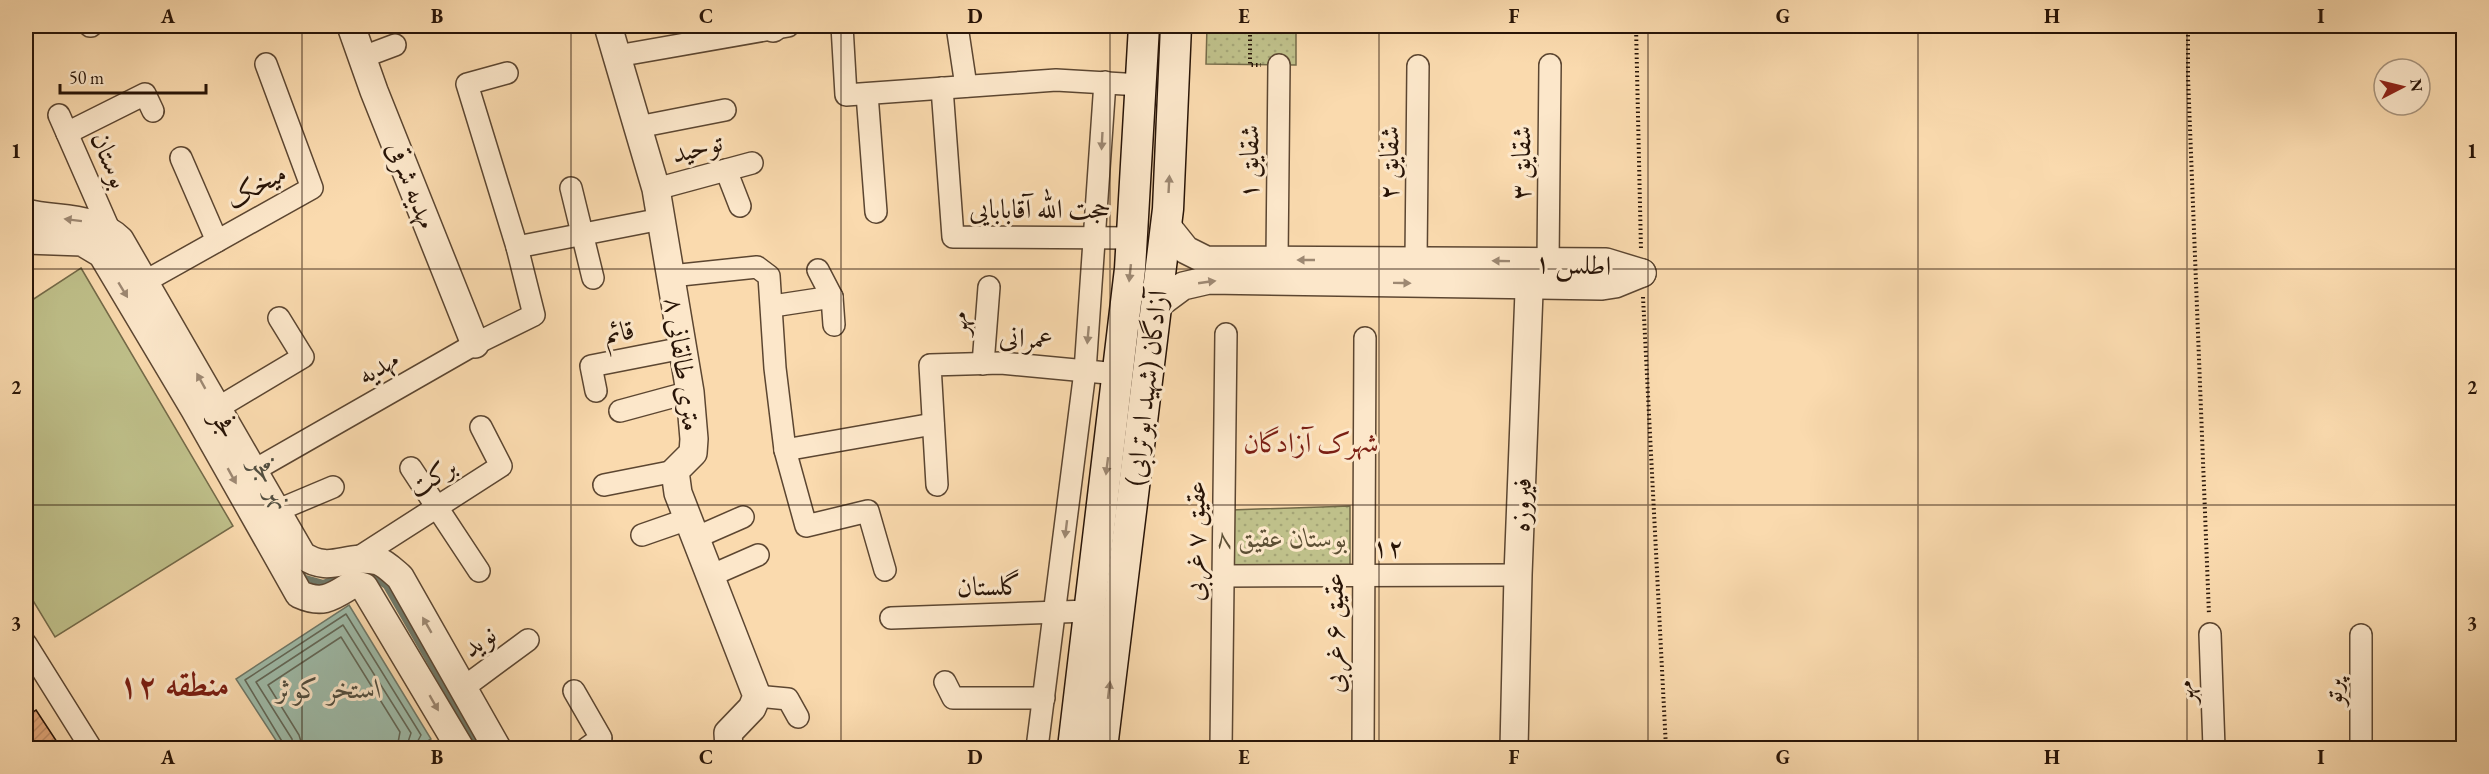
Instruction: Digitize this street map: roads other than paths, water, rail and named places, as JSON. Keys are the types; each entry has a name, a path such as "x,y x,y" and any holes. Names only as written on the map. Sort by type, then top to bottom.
{"main road":[{"path":"1144,28 1176,28"},
{"name":"آزادگان (شهید ابوترابی)","path":"1073,748 1132,238 1144,28"},
{"name":"آزادگان (شهید ابوترابی)","path":"1102,748 1166,225 1176,28"}],"street":[{"name":"مهدیه شرقی","path":"351,26 475,344"},
{"name":"۸ متری طالقانی","path":"608,26 656,189 690,393 693,453 675,471 678,493 757,696"},
{"path":"617,56 709,32 778,26"},
{"path":"842,26 846,95 1056,80 1141,85"},
{"path":"957,26 966,86"},
{"path":"363,57 395,45"},
{"name":"میخک","path":"144,282 312,188 266,64"},
{"name":"شقایق ۱","path":"1277,260 1278,65"},
{"name":"شقایق ۳","path":"1536,269 1550,65"},
{"name":"شقایق ۲","path":"1416,260 1418,66"},
{"path":"507,73 467,84 517,247 661,219"},
{"path":"1037,748 1085,371 1105,82"},
{"name":"حجت الله آقابابایی","path":"942,88 952,237 1132,238"},
{"name":"بوستان","path":"109,229 63,124 145,94 153,111"},
{"path":"867,94 876,212"},
{"path":"638,127 725,110"},
{"path":"181,158 217,241"},
{"name":"توحید","path":"656,189 752,163"},
{"path":"726,170 740,206"},
{"path":"571,188 593,278"},
{"path":"26,213 97,223 109,229"},
{"name":"اطلس ۱","path":"1166,225 1186,250 1206,260 1416,260 1536,269 1602,285 1615,284 1642,273"},
{"name":"فجر","path":"109,229 120,240 216,410 302,555 315,564 327,565 356,559 380,561 400,577 497,748"},
{"name":"فجر","path":"26,240 82,242 102,254 195,410 299,594 312,600 331,598 353,584 364,587 460,748"},
{"name":"مهدیه","path":"253,471 475,344 534,315 517,247"},
{"path":"671,276 757,267 769,276 773,306 775,368 785,450 806,526 868,511 885,570"},
{"name":"اطلس ۱","path":"1155,306 1183,286 1209,280 1536,269"},
{"name":"فیروزه","path":"1514,748 1518,575 1536,269"},
{"path":"818,270 832,297 834,325"},
{"name":"مهر","path":"983,364 989,287"},
{"path":"773,306 832,297"},
{"path":"216,410 303,357 279,318"},
{"name":"عقیق ۷ غربی","path":"1221,748 1226,334"},
{"name":"عقیق ۶ غربی","path":"1363,748 1362,576 1365,338"},
{"name":"قائم","path":"596,392 591,366 683,348"},
{"name":"عمرانی","path":"933,424 930,365 983,364 1118,374"},
{"path":"620,411 690,393"},
{"path":"785,450 933,424 937,485"},
{"name":"برکت","path":"356,559 501,466 481,428"},
{"path":"411,468 479,571"},
{"path":"604,485 675,471"},
{"path":"276,511 333,487"},
{"path":"642,535 692,528 743,517"},
{"path":"710,576 758,555"},
{"name":"۱۲","path":"1223,576 1518,575"},
{"name":"گلستان","path":"891,618 1089,611"},
{"name":"مهر","path":"2210,634 2214,748"},
{"name":"پرتو","path":"2361,636 2361,748"},
{"name":"نوید","path":"463,688 528,640"},
{"path":"26,644 91,748"},
{"path":"945,682 953,698 1044,698"},
{"path":"574,691 601,738 587,748"},
{"path":"729,748 728,733 752,708 757,696 788,699 798,717"}],"water":[{"name":"استخر کوثر","path":"349,605 431,739 416,748 281,748 236,679"}],"waterway":[{"name":"نهر فجر","path":"302,574 305,578 323,583 347,574"},
{"name":"نهر فجر","path":"360,574 368,574 386,586 479,748"}],"district":[{"name":"شهرک آزادگان","path":"1311,442"},
{"name":"منطقه ۱۲","path":"174,684"}],"park label":[{"name":"بوستان عقیق ۸","path":"1282,538"}]}
